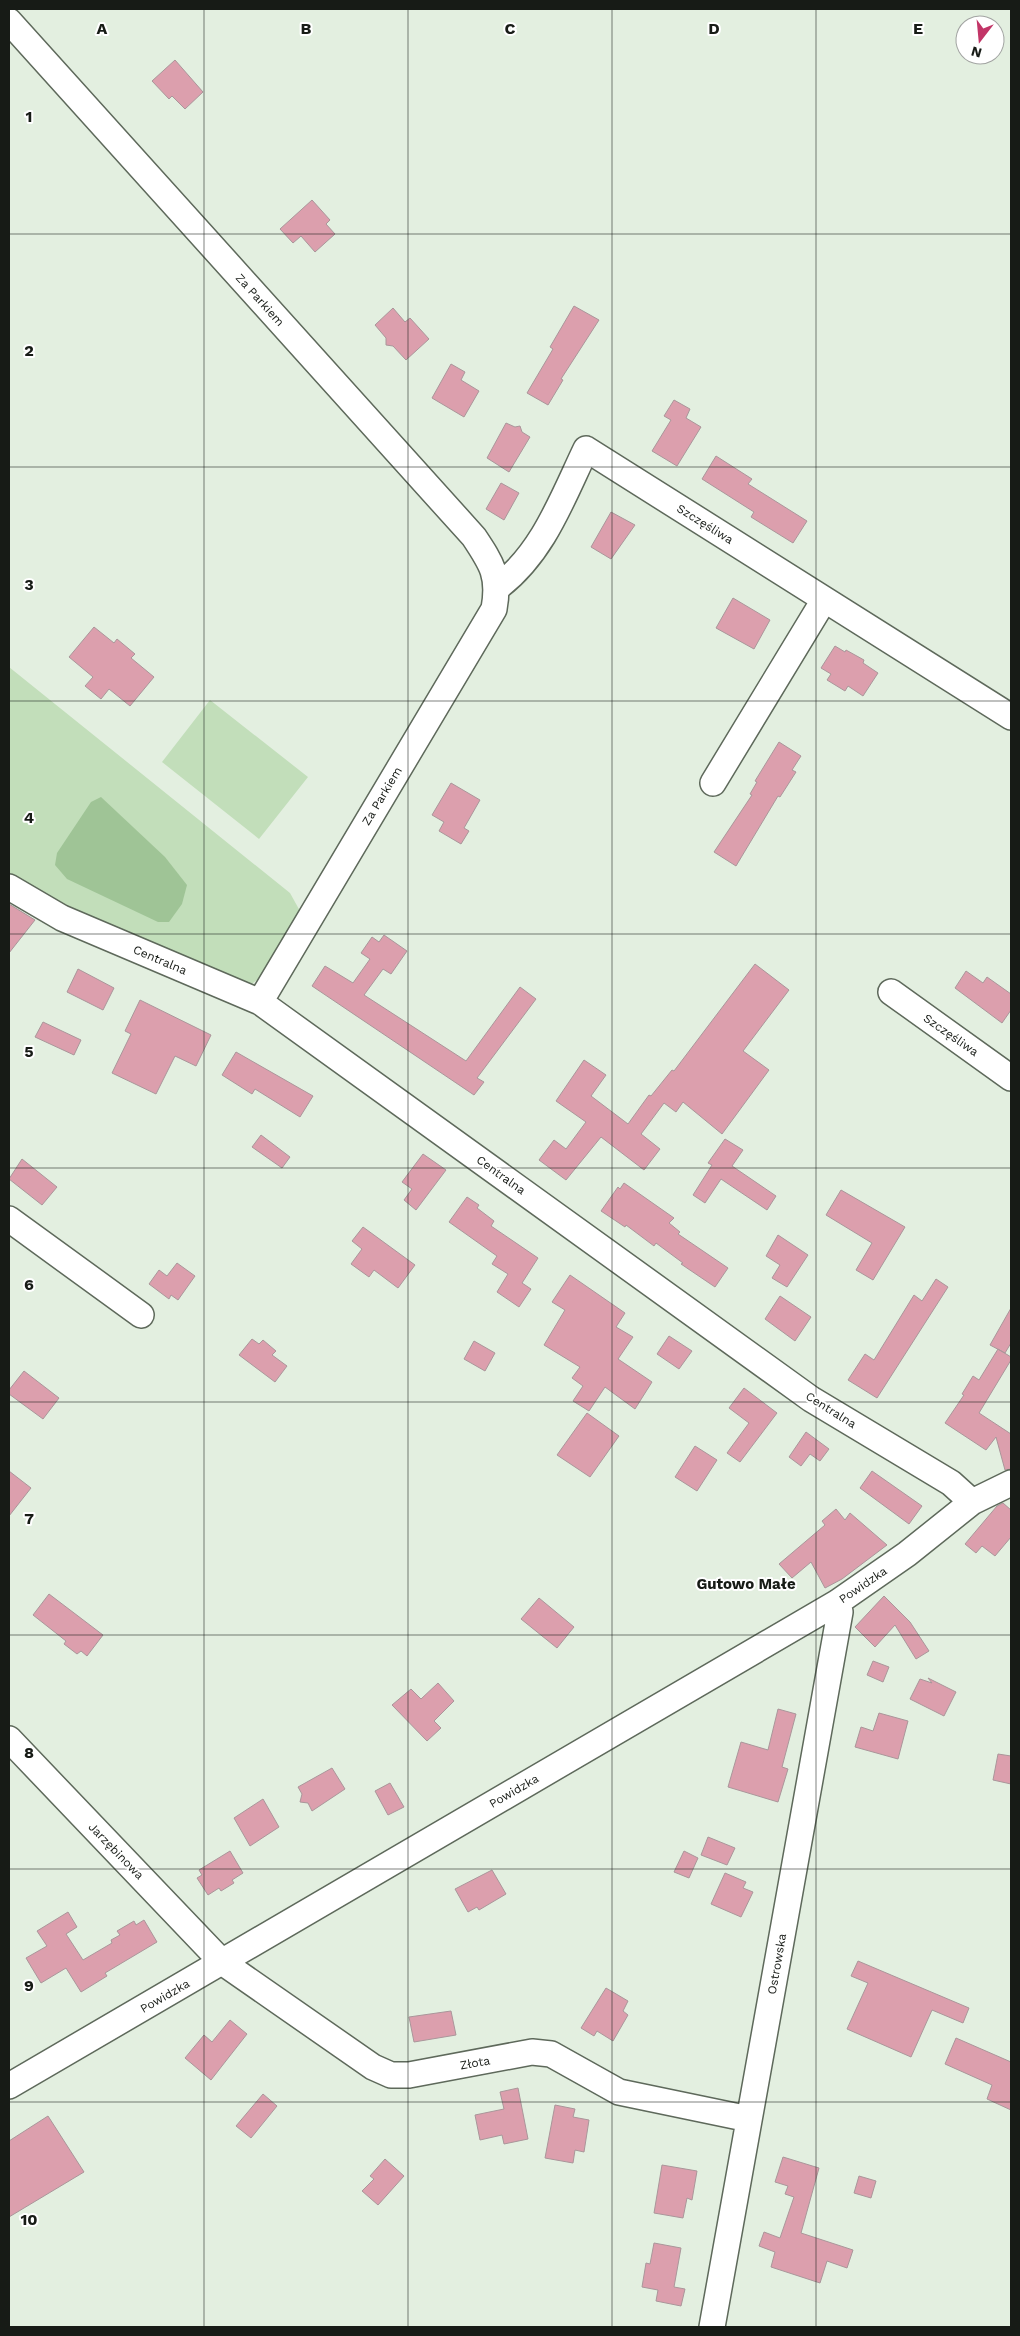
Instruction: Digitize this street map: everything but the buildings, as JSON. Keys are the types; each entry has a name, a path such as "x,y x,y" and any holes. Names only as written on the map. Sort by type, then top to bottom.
{"street":[{"name":"Za Parkiem","path":"9,21 474,537 488,560 498,588 494,609 260,1002"},
{"name":"Szczęśliwa","path":"498,588 516,574 539,545 586,449 1011,717"},
{"path":"713,783 824,600"},
{"name":"Centralna","path":"9,887 62,918 260,1002 811,1399 951,1483 972,1502"},
{"name":"Szczęśliwa","path":"891,992 1011,1078"},
{"path":"9,1219 141,1315"},
{"name":"Powidzka","path":"9,2086 838,1602 907,1554 972,1502 1011,1483"},
{"name":"Ostrowska","path":"712,2327 840,1612 838,1602"},
{"name":"Jarzębinowa","path":"9,1739 222,1962"},
{"name":"Złota","path":"222,1962 373,2067 391,2075 409,2075 532,2052 551,2054 619,2092 749,2119"}],"shaded area":[{"path":"9,667 290,893 300,911 265,974 249,986 71,914 9,876"},
{"path":"210,700 308,777 259,839 162,762"},
{"path":"101,797 165,857 187,885 182,904 169,922 158,922 67,879 55,865 57,853 91,802"}],"district":[{"name":"Gutowo Małe","path":"746,1584"}]}
